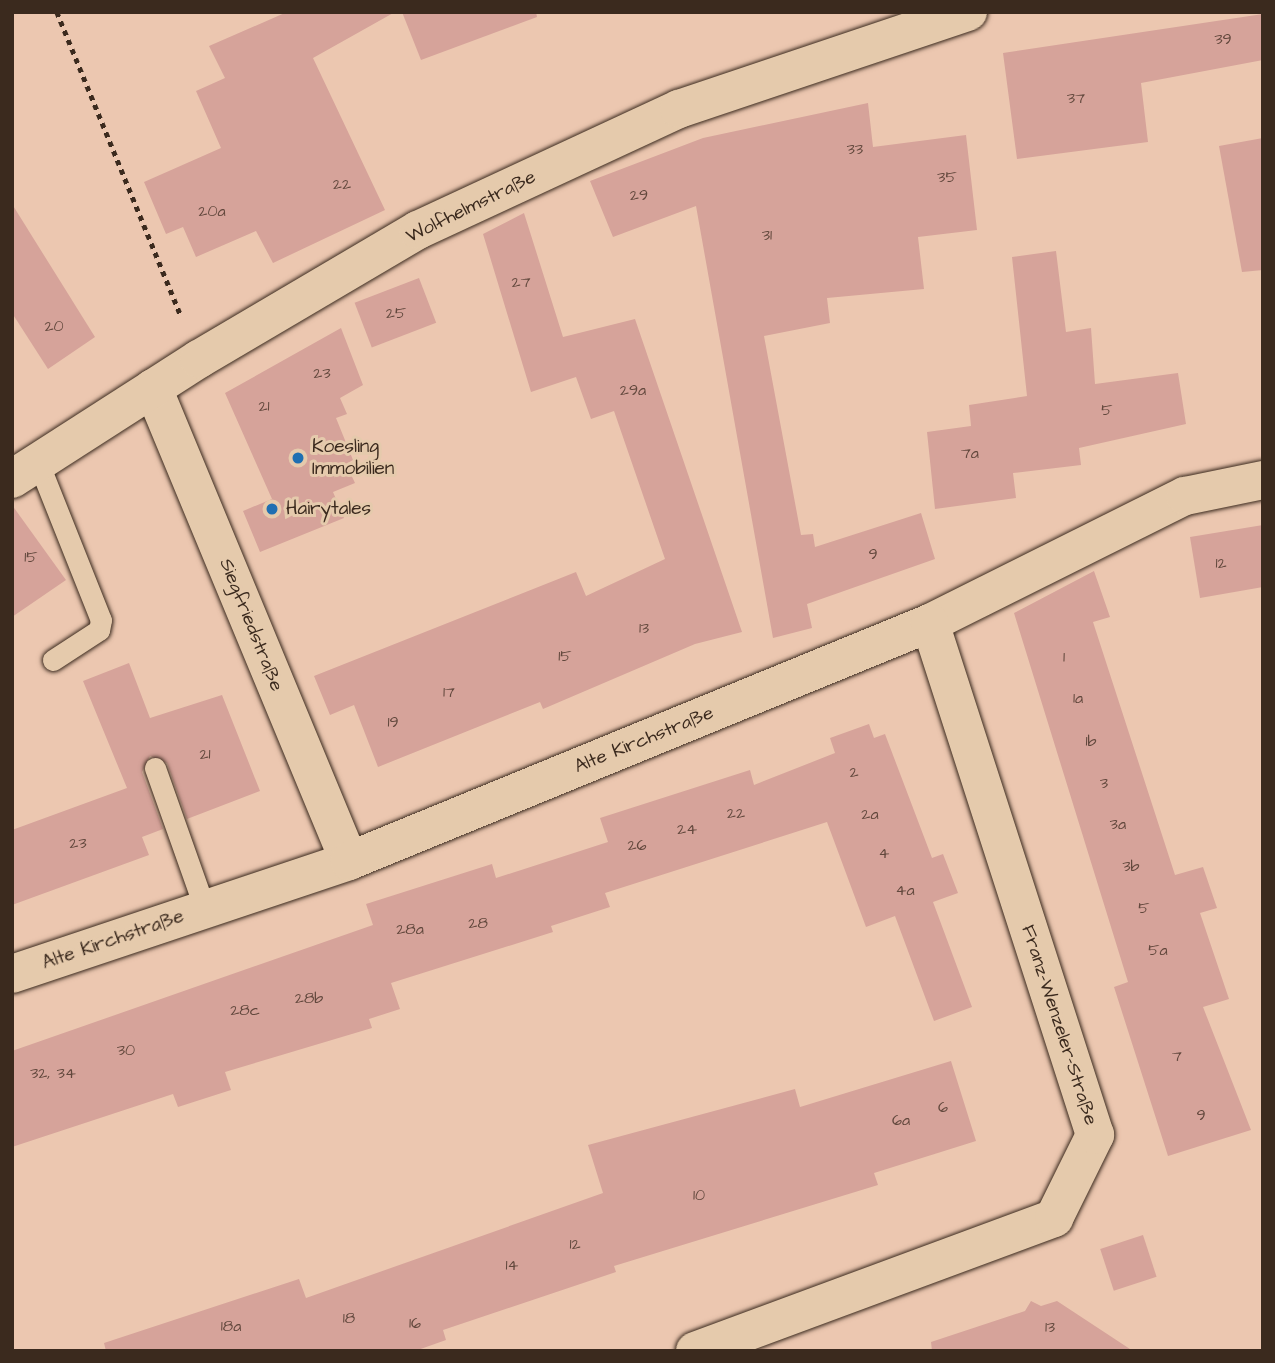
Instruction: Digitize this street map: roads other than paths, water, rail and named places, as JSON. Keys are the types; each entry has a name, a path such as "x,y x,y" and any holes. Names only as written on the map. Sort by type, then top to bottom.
{"street":[{"name":"Wolfhelmstraße","path":"25,471 199,359 418,230 679,109 968,12"},
{"name":"Siegfriedstraße","path":"153,388 349,861"},
{"name":"Alte Kirchstraße","path":"12,974 349,861 930,623 1185,496 1263,480"},
{"name":"Franz-Wenzeler-Straße","path":"695,1351 1054,1218 1095,1135 930,623"}],"lane":[{"path":"25,471 101,620 99,630 53,660"},
{"path":"155,768 205,909"}],"place":[{"name":"Koesling Immobilien","path":"298,458"},
{"name":"Hairytales","path":"272,509"}]}
